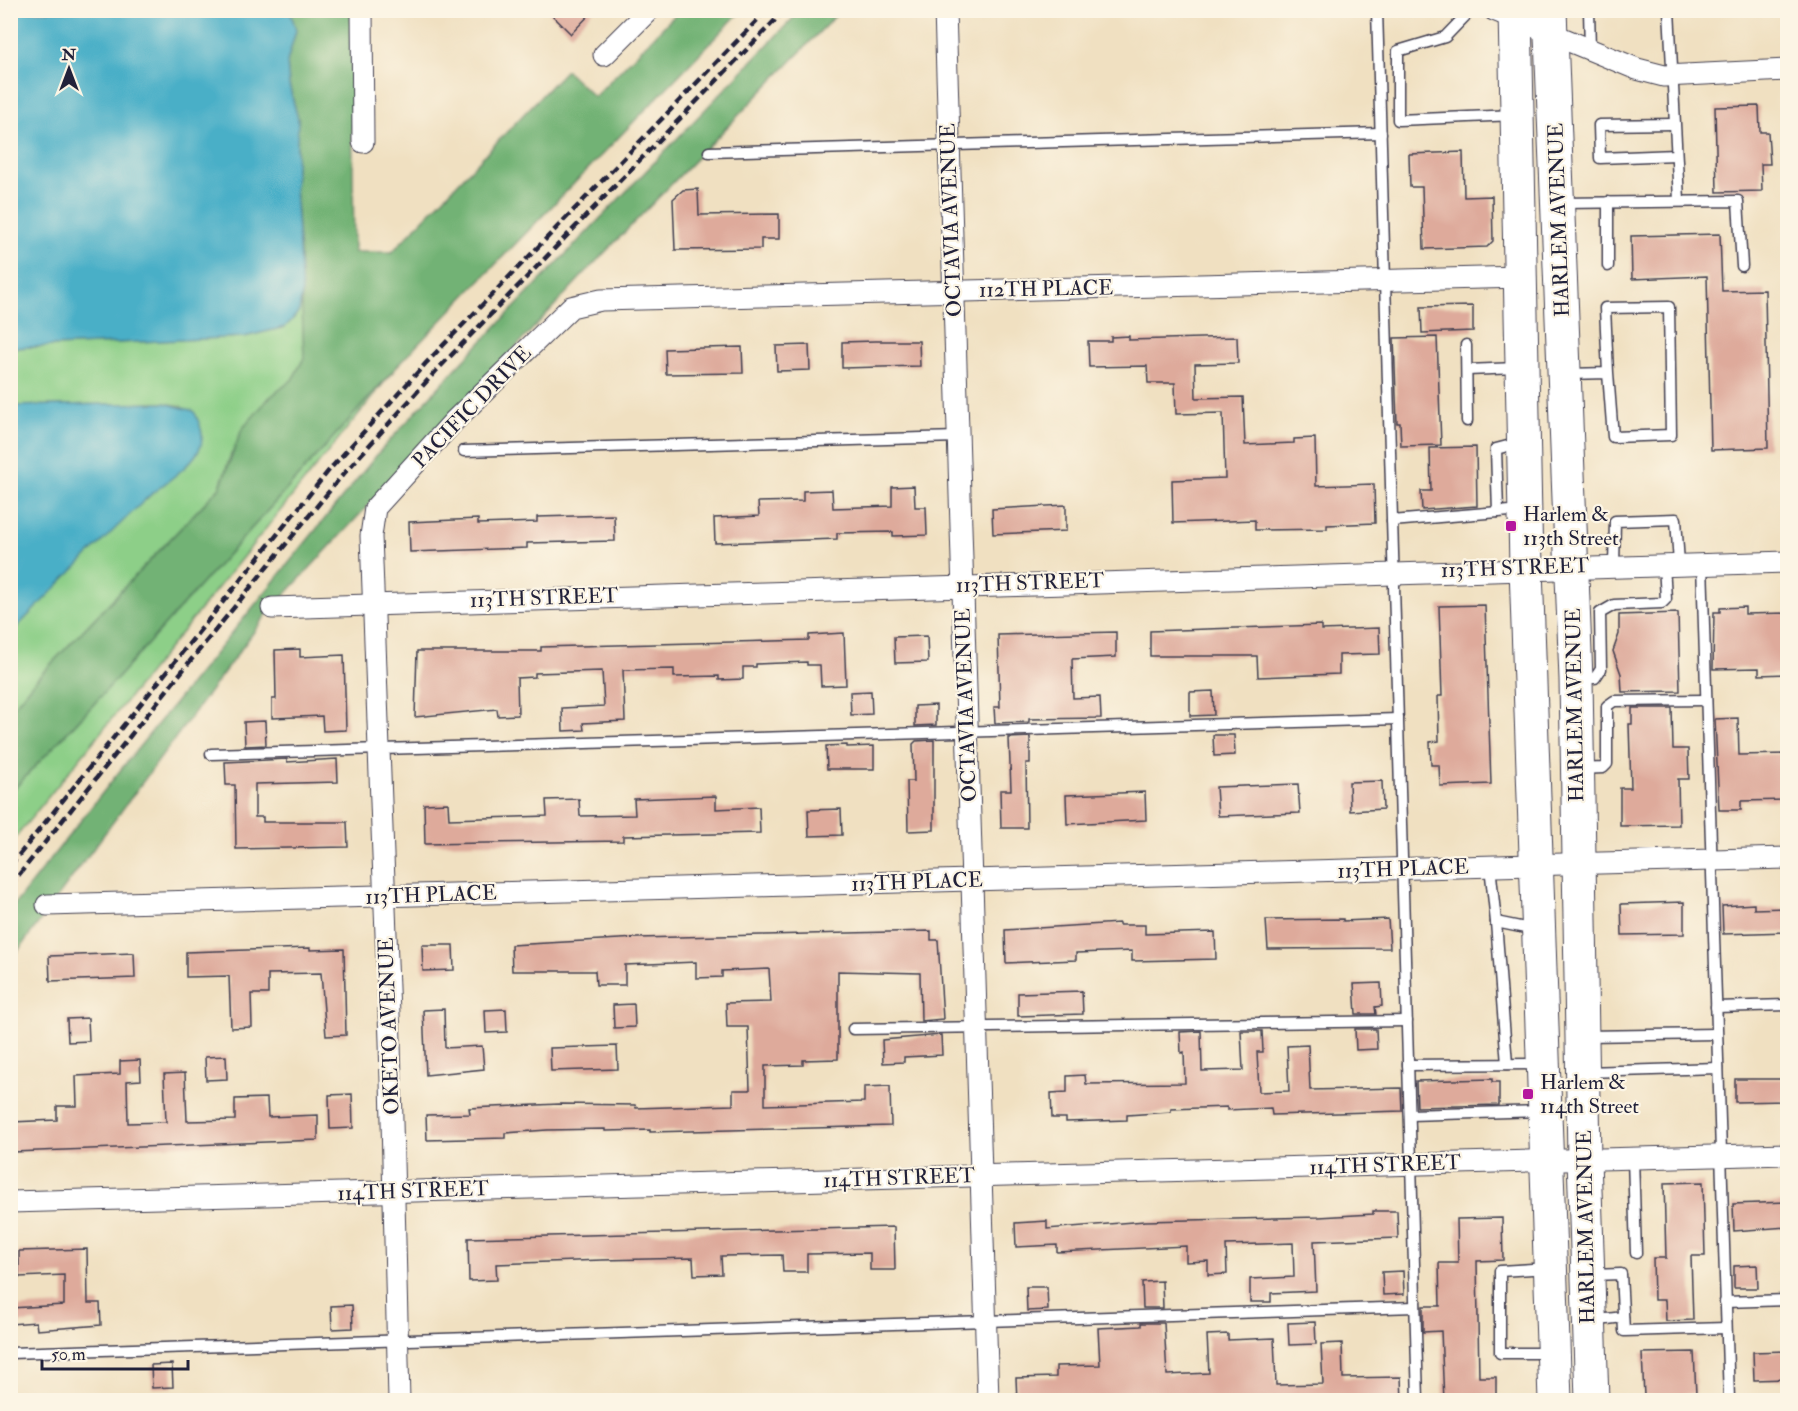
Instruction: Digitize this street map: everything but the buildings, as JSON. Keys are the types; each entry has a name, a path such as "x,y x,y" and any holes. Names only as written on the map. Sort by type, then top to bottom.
{"main road":[{"name":"HARLEM AVENUE","path":"1508,13 1518,115 1525,441 1512,511 1526,568 1555,1401"},
{"name":"HARLEM AVENUE","path":"1551,22 1576,679 1582,1072 1592,1401"}],"street":[{"path":"362,10 363,142"},
{"path":"604,55 649,10"},
{"name":"OCTAVIA AVENUE","path":"945,10 988,1401"},
{"path":"1508,13 1551,22 1590,49 1637,69 1671,75 1788,70"},
{"name":"112TH PLACE","path":"571,307 601,300 1522,277"},
{"name":"PACIFIC DRIVE","path":"375,508 454,421 571,307"},
{"name":"OKETO AVENUE","path":"375,508 371,536 385,896 399,1401"},
{"name":"113TH STREET","path":"272,608 1572,566 1788,562"},
{"name":"113TH PLACE","path":"47,905 1788,858"},
{"name":"114TH STREET","path":"10,1202 1788,1154"}],"lane":[{"path":"1377,10 1418,1401"},
{"path":"1471,10 1445,37 1398,51 1398,120 1518,115"},
{"path":"1589,10 1590,49"},
{"path":"1669,10 1679,200"},
{"path":"1674,124 1599,125 1600,158 1676,155"},
{"path":"709,152 1381,133"},
{"path":"1558,203 1738,201 1742,266"},
{"path":"1608,202 1608,266"},
{"path":"1669,307 1671,435 1613,437 1608,373 1605,308 1669,307"},
{"path":"1467,345 1467,421"},
{"path":"1467,370 1524,368"},
{"path":"1565,374 1608,373"},
{"path":"464,451 958,437"},
{"path":"1392,521 1512,511"},
{"path":"1576,679 1595,678 1600,669 1600,613 1614,605 1662,603 1666,599 1676,519 1615,520 1614,566"},
{"path":"1702,564 1729,1401"},
{"path":"1577,769 1603,768 1607,764 1607,706 1614,701 1706,700"},
{"path":"211,754 1398,719"},
{"path":"1490,866 1507,1064"},
{"path":"1496,922 1539,930"},
{"path":"1716,1007 1788,1005"},
{"path":"853,1029 1407,1021"},
{"path":"1582,1036 1716,1034"},
{"path":"1408,1065 1543,1064"},
{"path":"1582,1072 1718,1068"},
{"path":"1410,1115 1544,1111"},
{"path":"1633,1158 1636,1253"},
{"path":"1550,1268 1500,1272 1500,1353 1554,1353"},
{"path":"1587,1275 1621,1274 1624,1331 1726,1328"},
{"path":"1725,1302 1788,1300"},
{"path":"10,1353 1415,1307"},
{"path":"1588,1322 1623,1317"}],"green space":[{"path":"290,11 351,11 354,252 392,252 566,70 594,97 679,11 741,11 400,363 92,706 11,792 11,710 32,684 220,487 242,429 269,398 292,380 304,358 295,188 298,119 289,85 287,62 296,30"},
{"path":"800,11 840,11 584,274 267,614 11,960 11,909 126,763 380,451 459,365"},
{"path":"302,292 304,358 292,380 269,398 231,454 220,487 32,684 11,710 11,633 120,523 190,462 181,406 164,403 11,406 11,348 244,337 285,327 299,311"},
{"path":"400,363 11,843 11,792 92,706"}],"water":[{"path":"10,11 290,11 296,30 287,62 289,85 298,119 295,188 302,292 299,311 285,327 244,337 11,348"},
{"path":"164,403 194,411 202,435 199,450 189,463 148,497 11,633 11,406"}],"railway":[{"path":"10,866 330,469 426,363 767,10"},
{"path":"10,886 340,478 436,371 785,10"}],"place":[{"name":"Harlem & 113th Street","path":"1511,526"},
{"name":"Harlem & 114th Street","path":"1528,1094"}]}
